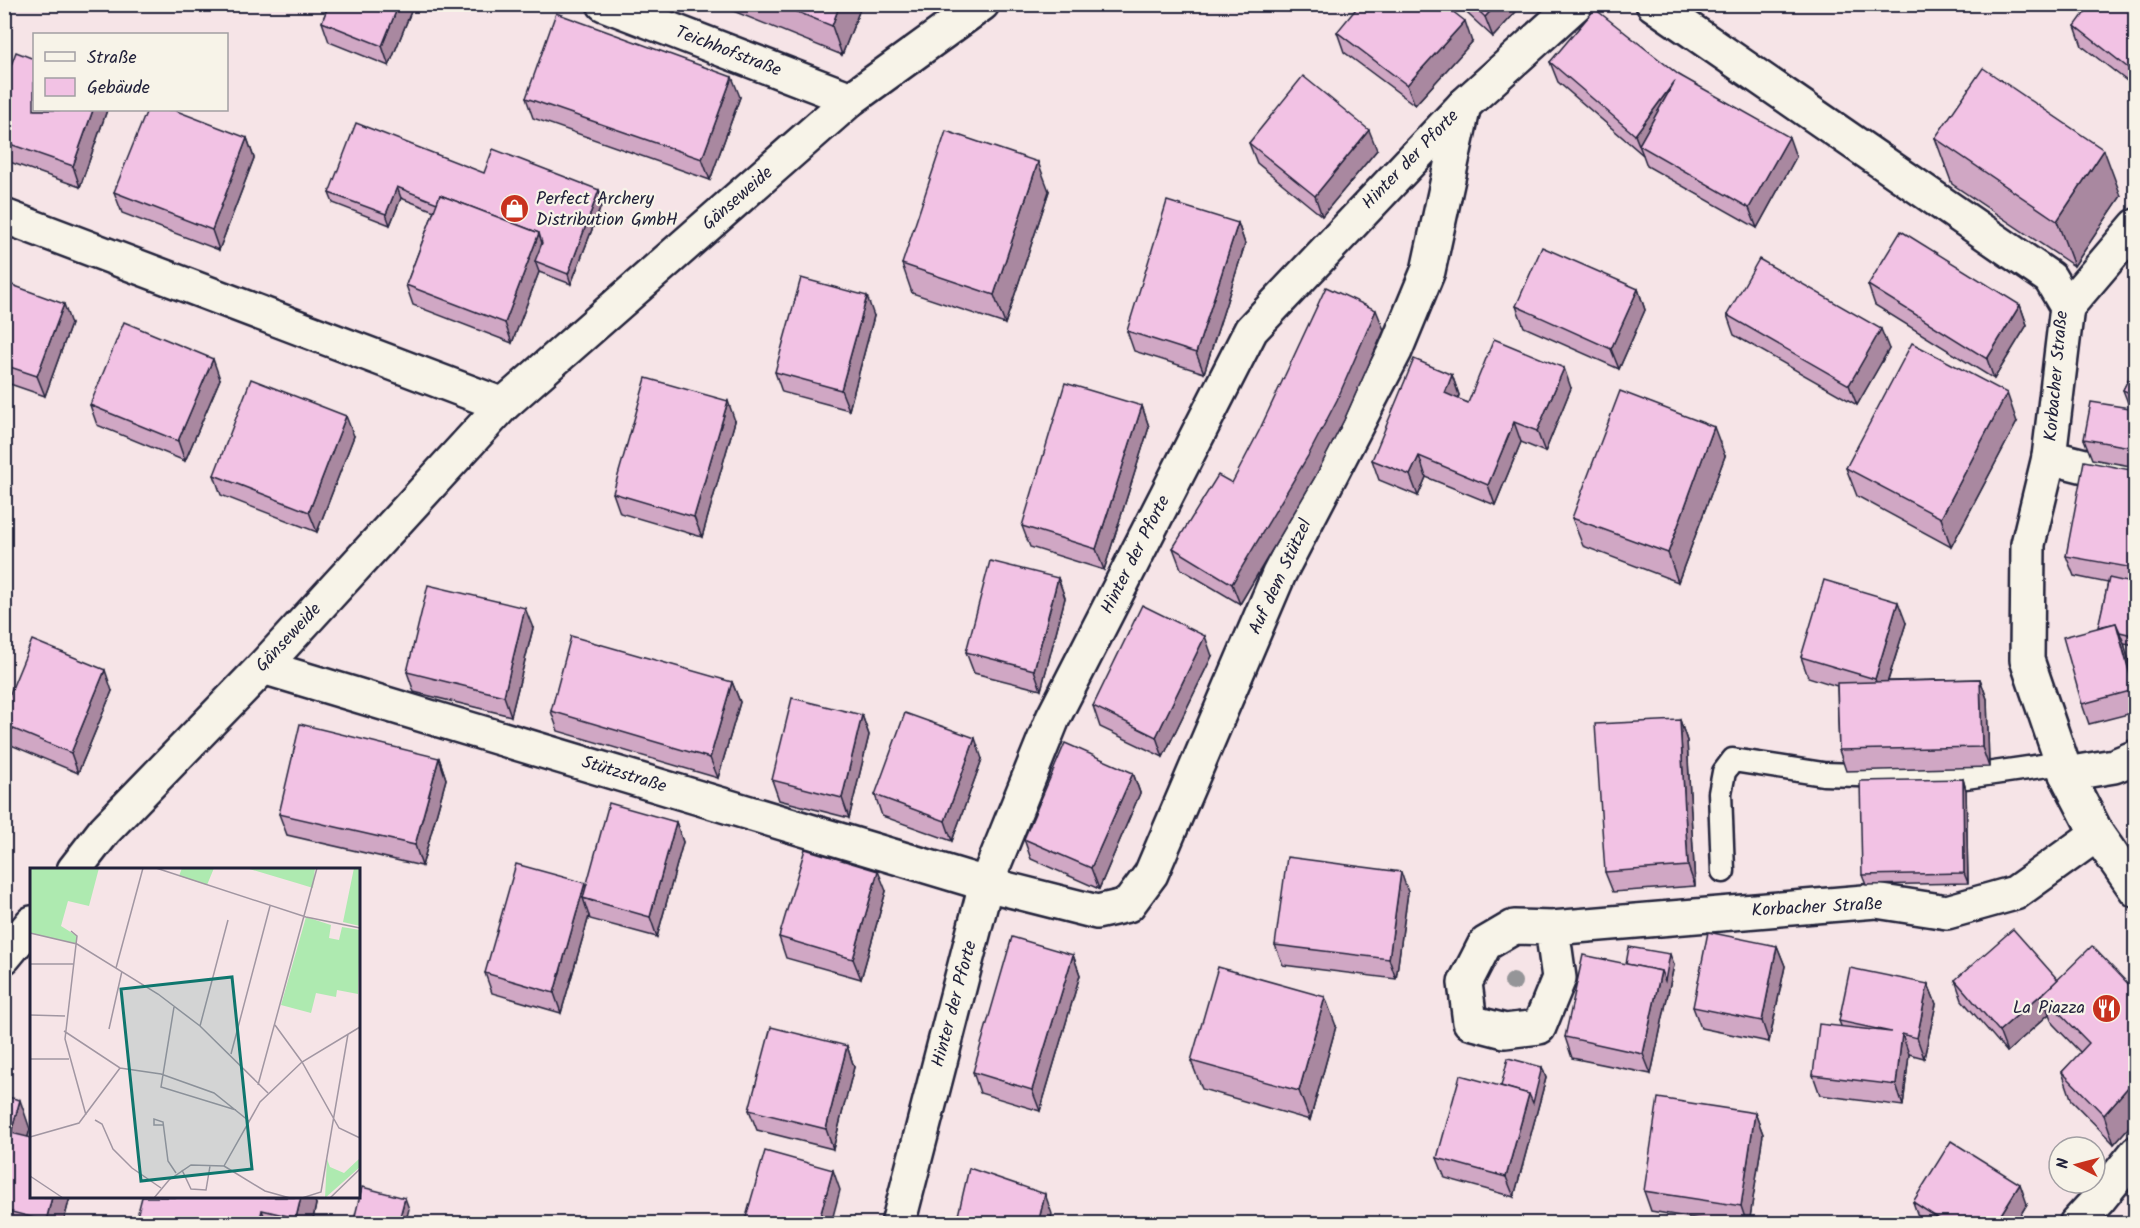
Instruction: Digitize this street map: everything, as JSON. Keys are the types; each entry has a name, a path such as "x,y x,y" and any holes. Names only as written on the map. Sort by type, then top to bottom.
{"street":[{"name":"Teichhofstraße","path":"604,4 851,99"},
{"name":"Gänseweide","path":"76,868 105,830 263,667 503,405 851,99 982,4"},
{"name":"Hinter der Pforte","path":"898,1224 986,884 1053,718 1251,330 1464,105 1576,4"},
{"name":"Korbacher Straße","path":"1653,4 2050,278 2067,307 2049,457 2028,544 2026,660 2064,768 2097,834 2136,890"},
{"name":"Auf dem Stützel","path":"986,884 1097,912 1128,904 1151,874 1279,574 1395,351 1428,271 1464,105"},
{"path":"4,216 503,405"},
{"path":"2067,307 2136,226"},
{"path":"2049,457 2136,479"},
{"name":"Stützstraße","path":"263,667 986,884"},
{"path":"2064,768 2114,765 2136,757"},
{"name":"Korbacher Straße","path":"1552,928 1876,901 1947,912 2015,893 2097,834"},
{"path":"4,957 30,925"},
{"path":"2076,1224 2136,1153"}],"lane":[{"path":"1723,871 1720,793 1724,772 1733,760 1823,774 1959,778 2064,768"}],"building":[{"path":"329,4 399,4 382,46 322,22"},
{"path":"778,4 840,4 832,26"},
{"path":"1360,4 1443,4 1465,21 1407,85 1337,32"},
{"path":"1472,4 1497,4 1485,17"},
{"path":"2091,4 2136,4 2136,74 2075,26"},
{"path":"1595,9 1679,75 1789,137 1749,208 1639,145 1675,81 1635,135 1550,62"},
{"path":"556,13 732,77 702,159 526,98"},
{"path":"16,52 33,59 33,111 93,111 73,166 4,142 4,84"},
{"path":"1983,68 2104,150 2057,221 1935,138"},
{"path":"1303,76 1369,130 1315,196 1249,143"},
{"path":"147,111 177,111 247,138 212,230 114,192"},
{"name":"Perfect Archery Distribution GmbH","path":"356,123 484,173 493,149 599,190 568,274 535,261 542,243 539,233 440,195 437,203 397,187 386,214 329,193"},
{"path":"946,131 1038,162 994,295 902,264"},
{"path":"440,195 539,233 505,323 406,285"},
{"path":"1167,201 1238,223 1196,353 1127,331"},
{"path":"1901,231 2020,305 1987,359 1868,285"},
{"path":"1542,247 1638,289 1611,349 1516,306"},
{"path":"1759,259 1881,329 1849,385 1727,315"},
{"path":"801,278 867,296 841,390 775,372"},
{"path":"4,282 64,304 37,376 4,365"},
{"path":"1326,287 1376,310 1337,400 1308,456 1232,584 1173,548 1218,475 1232,483 1259,431"},
{"path":"124,322 213,359 178,441 90,405"},
{"path":"1494,339 1564,368 1537,431 1514,422 1488,485 1419,456 1410,475 1372,460 1414,359 1452,375 1445,393 1468,403"},
{"path":"1912,343 2007,393 1941,518 1846,468"},
{"path":"2136,364 2136,396 2123,390"},
{"path":"646,378 728,401 694,517 613,493"},
{"path":"251,379 346,416 309,512 214,475"},
{"path":"1065,383 1142,406 1096,549 1022,526"},
{"path":"1620,391 1714,427 1668,553 1572,518"},
{"path":"2091,402 2136,409 2136,448 2084,439"},
{"path":"2084,461 2136,471 2136,554 2133,568 2066,556"},
{"path":"990,561 1058,578 1034,670 966,652"},
{"path":"2109,578 2136,584 2136,636 2120,632 2116,623 2098,627"},
{"path":"1824,580 1898,602 1875,679 1801,657"},
{"path":"428,585 525,608 504,696 407,672"},
{"path":"1142,605 1205,636 1156,737 1093,706"},
{"path":"2116,623 2134,690 2082,704 2063,637"},
{"path":"571,636 732,682 710,758 551,711"},
{"path":"32,640 105,670 71,753 4,725 4,708"},
{"path":"1980,679 1982,747 1839,750 1837,683"},
{"path":"792,698 862,715 842,798 772,780"},
{"path":"905,713 975,738 945,821 875,795"},
{"path":"1680,720 1688,866 1605,872 1595,724"},
{"path":"300,724 439,758 415,845 279,814"},
{"path":"1065,743 1133,773 1091,868 1024,839"},
{"path":"1963,779 1964,873 1862,875 1860,781"},
{"path":"609,803 676,822 650,917 583,898"},
{"path":"805,849 878,871 853,959 779,937"},
{"path":"1287,857 1401,872 1389,959 1275,945"},
{"path":"516,864 585,883 554,993 485,973"},
{"path":"2013,929 2058,980 1999,1031 1955,980"},
{"path":"1708,932 1777,946 1762,1021 1693,1007"},
{"path":"1012,937 1073,955 1032,1090 973,1072"},
{"path":"2092,946 2136,992 2136,1078 2104,1115 2062,1072 2089,1043 2042,995"},
{"path":"1629,947 1670,954 1665,981 1661,971 1626,964"},
{"path":"1583,955 1661,971 1643,1054 1565,1037"},
{"path":"1218,967 1325,997 1299,1091 1191,1061"},
{"path":"1850,968 1928,984 1917,1038 1902,1034 1896,1085 1813,1075 1819,1024 1891,1032 1839,1021"},
{"path":"771,1027 847,1046 826,1129 749,1110"},
{"path":"1508,1058 1542,1067 1533,1103 1529,1094 1501,1086"},
{"path":"1460,1075 1529,1094 1506,1177 1437,1158"},
{"path":"4,1096 20,1100 11,1133 30,1138 30,1198 52,1198 46,1221 4,1210"},
{"path":"1658,1098 1755,1113 1741,1206 1644,1191"},
{"path":"1951,1141 2020,1184 1995,1224 1947,1224 1913,1202"},
{"path":"765,1151 833,1170 818,1224 744,1224"},
{"path":"969,1168 1045,1194 1038,1224 956,1224"},
{"path":"362,1187 405,1198 398,1224 353,1224"},
{"path":"142,1198 301,1198 296,1218 262,1210 259,1224 135,1224"},
{"path":"408,1220 422,1224 407,1224"}],"place":[{"name":"Perfect Archery Distribution GmbH","path":"515,209"},
{"name":"La Piazza","path":"2106,1008"}]}
